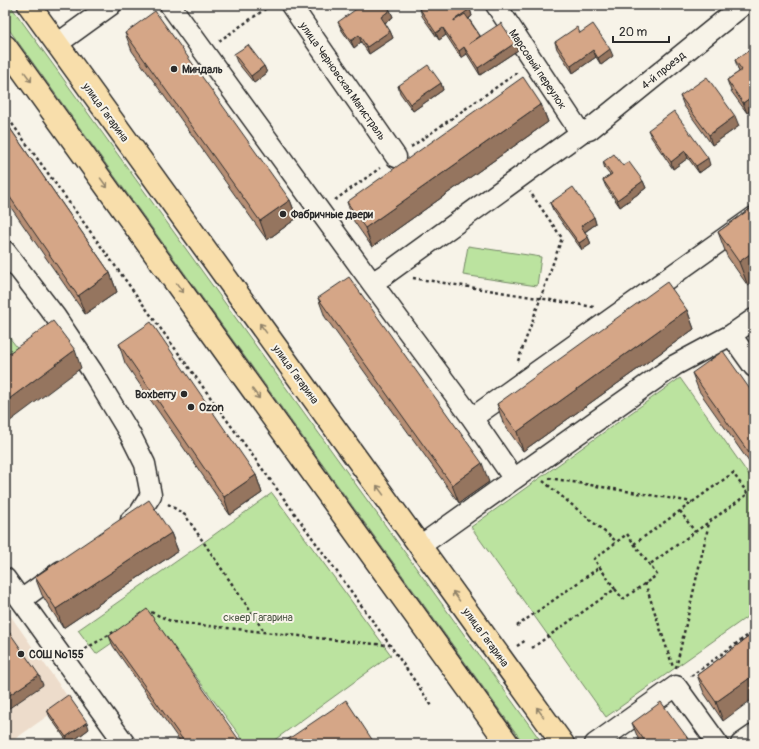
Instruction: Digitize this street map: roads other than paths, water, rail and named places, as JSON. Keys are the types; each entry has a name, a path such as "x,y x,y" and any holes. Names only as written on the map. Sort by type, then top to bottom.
{"main road":[{"name":"улица Гагарина","path":"29,5 563,744"},
{"path":"5,46 508,744"}],"street":[{"path":"57,44 111,5"},
{"path":"170,5 320,211 379,279 514,479"},
{"name":"улица Черновская Магистраль","path":"291,5 396,158"},
{"name":"Марсовый переулок","path":"496,5 576,126 582,132"},
{"name":"4-й проезд","path":"379,279 582,132 589,130 743,5"},
{"path":"472,418 754,217"},
{"path":"5,251 55,316 92,371 130,434 145,464 151,495 139,514 114,532"},
{"path":"420,546 675,366 731,335 754,319"},
{"path":"731,335 754,367"},
{"path":"21,600 77,560"},
{"path":"5,578 125,744"},
{"path":"595,744 676,686 718,744"},
{"path":"742,744 754,735"}],"place":[{"name":"Миндаль","path":"174,69"},
{"name":"Фабричные двери","path":"283,214"},
{"name":"Boxberry","path":"184,394"},
{"name":"Ozon","path":"191,407"},
{"name":"СОШ №155","path":"21,654"}],"park label":[{"name":"сквер Гагарина","path":"258,617"}]}
